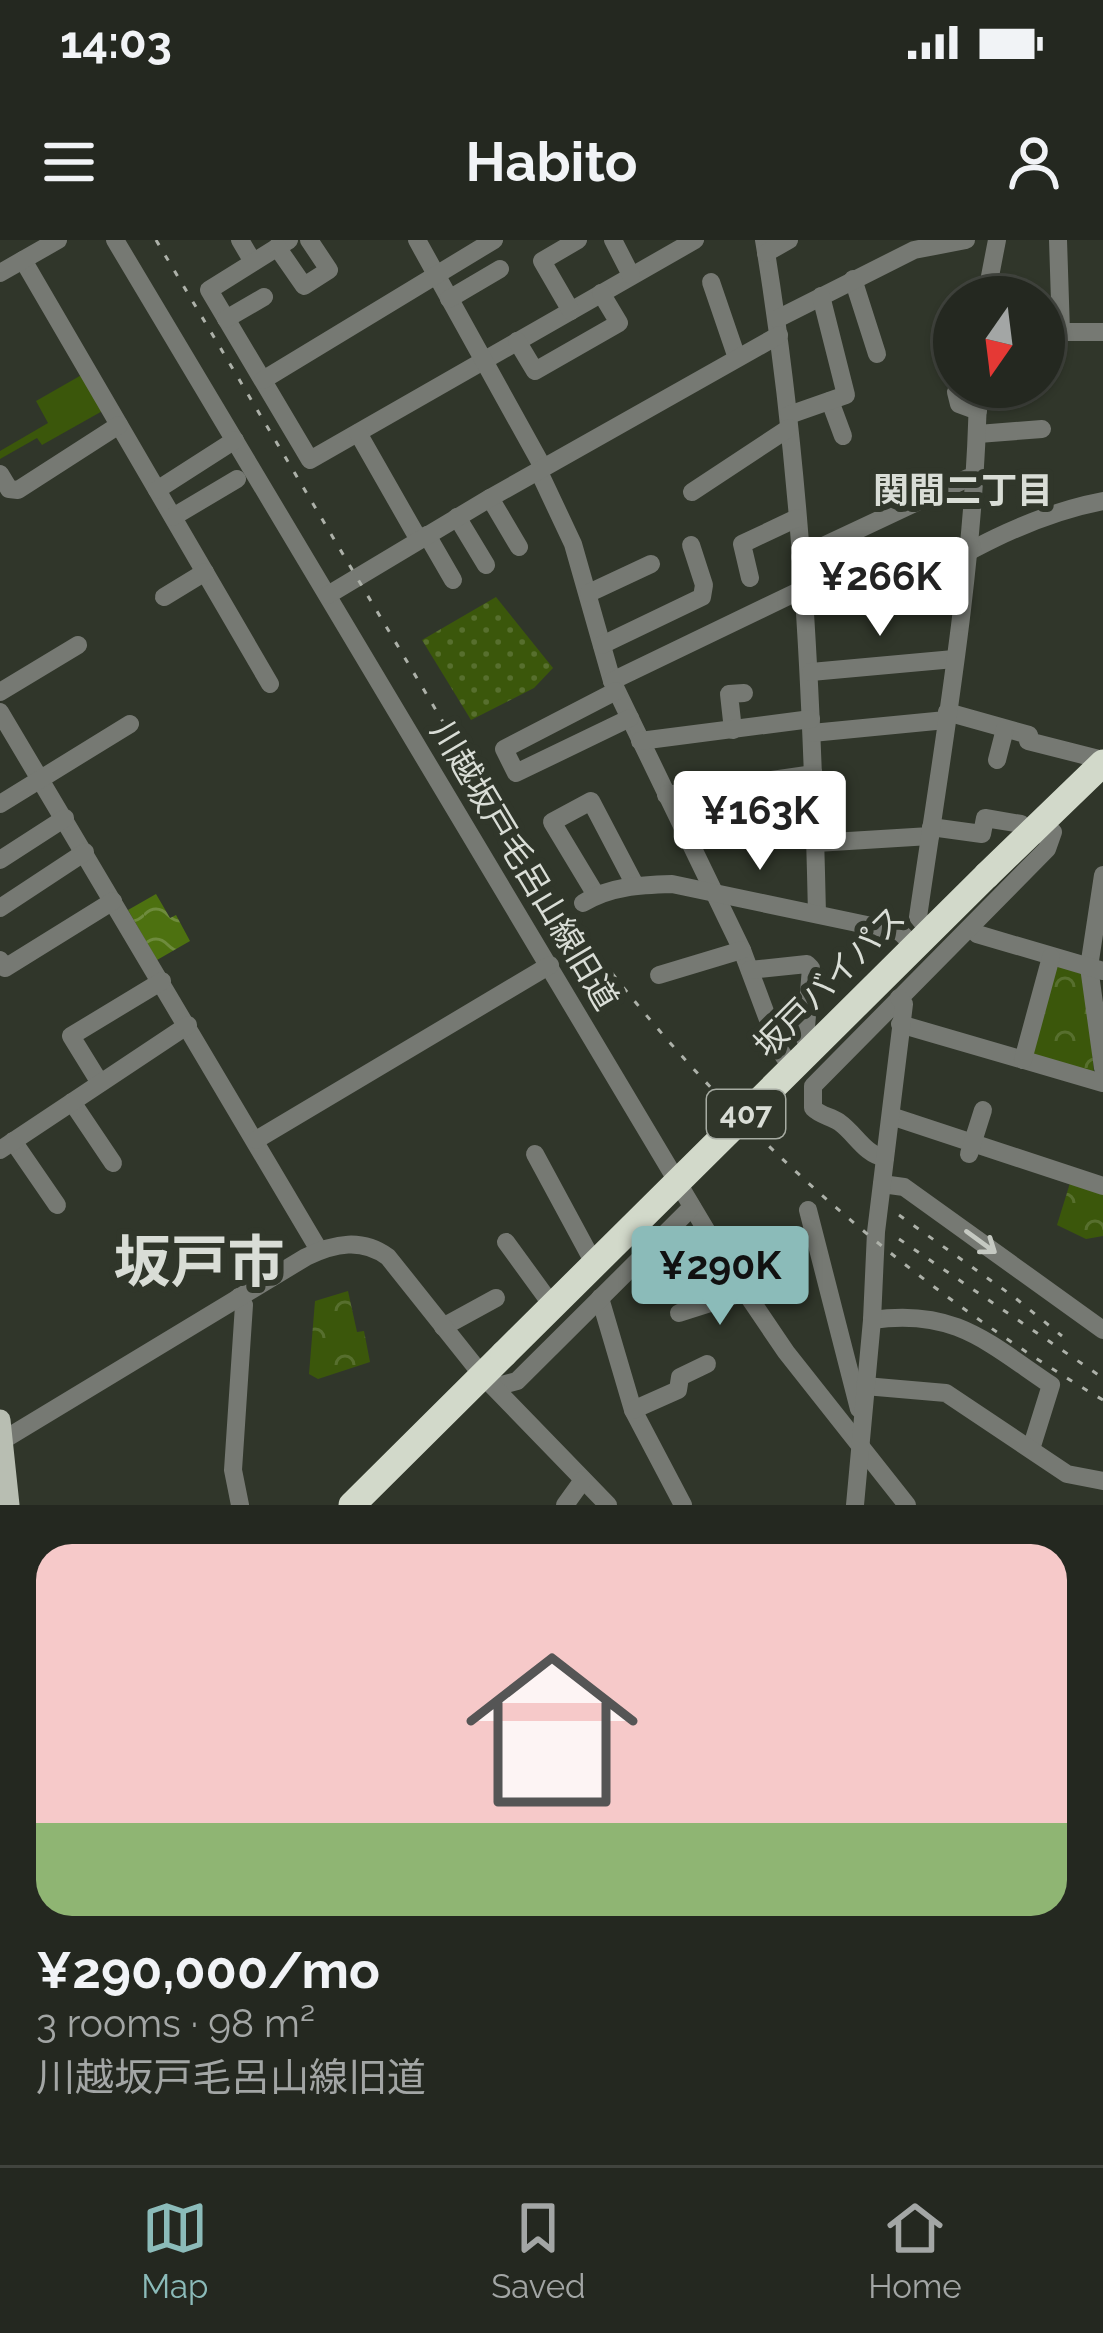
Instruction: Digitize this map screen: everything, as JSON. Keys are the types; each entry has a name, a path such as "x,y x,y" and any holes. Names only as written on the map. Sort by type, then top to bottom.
{"highway":[{"name":"坂戸バイパス","path":"352,1505 488,1381 526,1360 1103,761"},
{"name":"坂戸バイパス","path":"1038,826 1103,782"},
{"name":"坂戸バイパス","path":"375,1505 488,1381"}],"main road":[{"path":"1,1434 9,1505"}],"street":[{"path":"0,273 58,240"},
{"name":"川越坂戸毛呂山線旧道","path":"115,240 745,1292 786,1352 907,1505"},
{"path":"240,240 253,262"},
{"path":"309,240 328,270 304,286 283,244 209,290 310,460 695,240"},
{"path":"416,240 541,469 573,544 614,686 751,970 770,1042 813,1086"},
{"path":"262,380 494,240"},
{"path":"571,311 542,261 578,240"},
{"path":"613,240 631,275"},
{"path":"789,240 765,246 789,422 811,672 817,914"},
{"path":"328,595 737,358 895,249 966,240"},
{"path":"990,276 997,240"},
{"path":"1058,240 1061,332 1103,332"},
{"path":"23,260 270,684"},
{"path":"449,299 500,269"},
{"path":"853,279 877,354"},
{"path":"710,282 737,358"},
{"path":"517,341 535,371 619,323 601,293"},
{"path":"692,492 789,422 846,394 821,296"},
{"path":"226,319 264,297"},
{"path":"830,401 843,436"},
{"path":"922,922 918,917 974,479 978,411 970,408"},
{"path":"0,474 9,489 18,490 119,425"},
{"path":"978,434 1042,429"},
{"path":"358,433 453,580"},
{"path":"157,490 235,440"},
{"path":"173,517 237,479"},
{"path":"800,557 974,479"},
{"path":"490,498 519,548"},
{"path":"870,608 965,553 1060,509 1103,501"},
{"path":"457,517 486,565"},
{"path":"750,578 742,544 797,518"},
{"path":"602,645 701,597 704,585 691,545"},
{"path":"589,593 651,564"},
{"path":"164,597 205,572"},
{"path":"630,718 517,772 504,748 803,589"},
{"path":"0,692 78,645"},
{"path":"811,672 954,659"},
{"path":"733,730 729,694 744,693"},
{"path":"0,712 8,745 39,777 65,818 319,1250"},
{"path":"640,741 947,716 1029,735 1028,741 1103,761"},
{"path":"0,804 130,724"},
{"path":"997,760 1005,729"},
{"path":"666,795 814,774"},
{"path":"635,885 591,801 551,822 590,899 635,885 672,884 900,932 906,938"},
{"path":"0,860 65,818"},
{"path":"816,843 931,831 982,834 985,818 1038,826"},
{"path":"785,1058 922,922 1038,826"},
{"path":"885,1158 873,1156 836,1119 813,1108 813,1086 1047,849 1038,826"},
{"path":"0,908 85,852"},
{"path":"1103,875 1095,969 1103,1068"},
{"path":"0,961 5,968 113,901"},
{"path":"972,929 1095,969"},
{"path":"659,974 742,950"},
{"path":"1023,1060 1051,957"},
{"path":"855,1505 882,1184 904,1004 904,993 884,959"},
{"path":"751,970 807,964 811,968 805,1039"},
{"path":"256,1140 550,965"},
{"path":"100,1083 71,1036 162,981"},
{"path":"901,1024 1103,1083"},
{"path":"57,1205 7,1146 188,1025"},
{"path":"72,1102 113,1163"},
{"path":"969,1154 983,1111"},
{"path":"891,1116 1103,1186"},
{"path":"536,1154 589,1254"},
{"path":"488,1381 492,1352 671,1173"},
{"path":"882,1184 904,1187 1103,1330"},
{"path":"526,1360 600,1298 692,1207"},
{"path":"808,1210 861,1413"},
{"path":"506,1242 546,1297"},
{"path":"1,1434 319,1250 358,1244 374,1247 388,1258 488,1381 608,1505"},
{"path":"679,1313 745,1292"},
{"path":"239,1297 244,1305 233,1470 240,1505"},
{"path":"443,1327 496,1298"},
{"path":"600,1298 633,1410 683,1505"},
{"path":"872,1320 903,1316 964,1327 1051,1385 1031,1449"},
{"path":"633,1410 678,1390 680,1377 707,1364"},
{"path":"865,1386 946,1393 1067,1474 1103,1483 1097,1505"},
{"path":"565,1505 583,1480"}],"green space":[{"path":"85,373 106,409 42,445 37,438 0,459 0,451 48,423 36,401"},
{"path":"496,597 553,668 534,688 471,720 422,640"},
{"path":"1056,965 1086,973 1094,1074 1031,1055"},
{"path":"1070,1183 1103,1194 1103,1236 1086,1239 1057,1225"},
{"path":"348,1291 370,1362 318,1379 309,1374 315,1301"}],"water":[{"path":"156,894 170,918 176,915 190,941 157,960 128,910"}],"railway":[{"path":"156,240 474,773 560,904 623,987 729,1106 845,1215 970,1313 1103,1400"},
{"path":"899,1215 1062,1336"},
{"path":"899,1239 1103,1378"}],"district":[{"name":"関間二丁目","path":"963,490"},
{"name":"坂戸市","path":"199,1262"}]}
